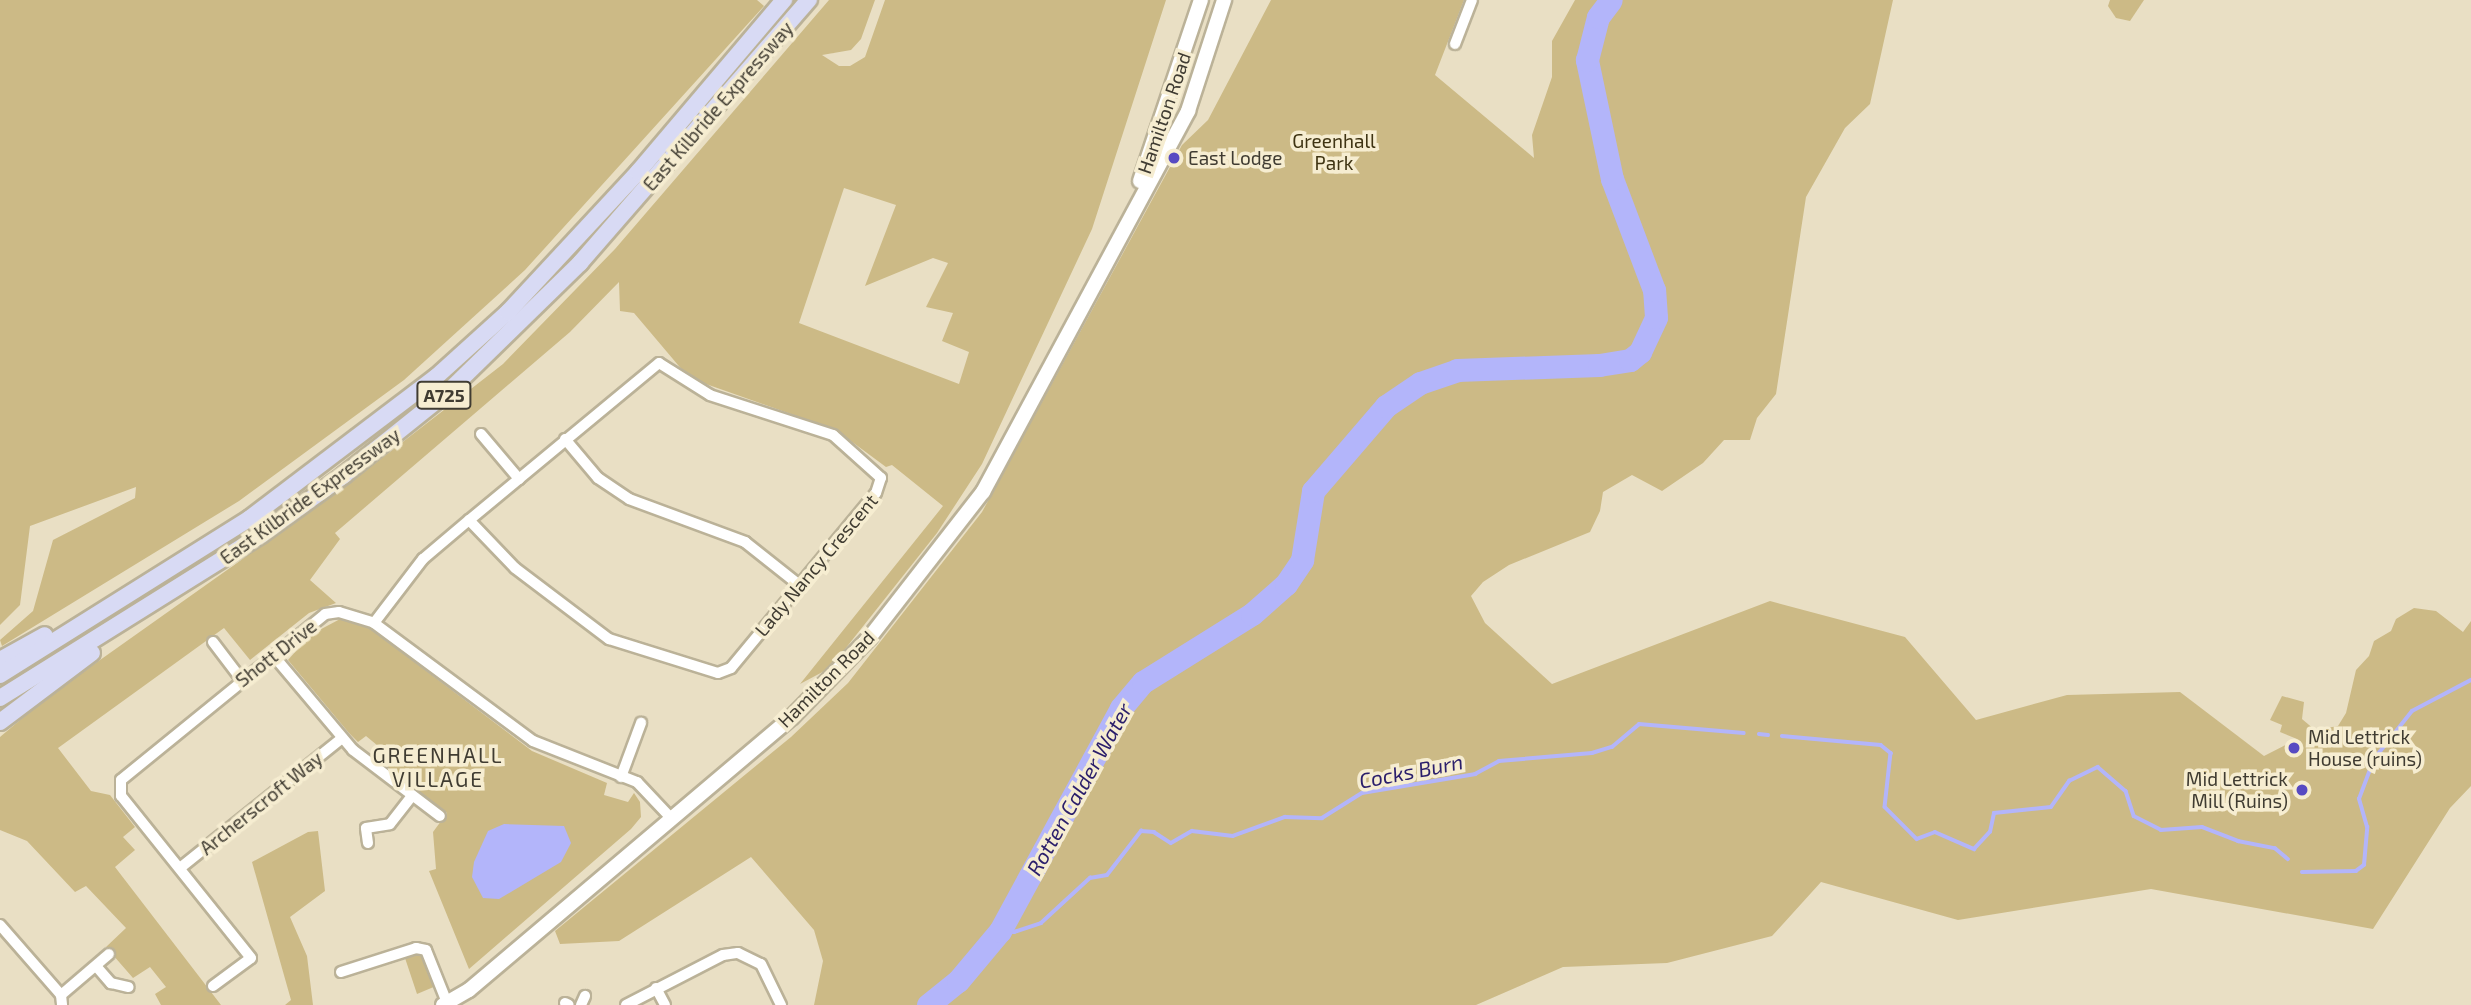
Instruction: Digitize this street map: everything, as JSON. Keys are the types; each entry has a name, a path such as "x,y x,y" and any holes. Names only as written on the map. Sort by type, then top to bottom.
{"highway":[{"name":"East Kilbride Expressway","path":"0,675 313,474 508,313 638,172 784,0"},
{"name":"East Kilbride Expressway","path":"0,698 213,565 344,475 495,350 640,197 809,0"},
{"name":"A725","path":"0,722 213,565"},
{"name":"A725","path":"0,660 76,617 117,602"}],"main road":[{"name":"Hamilton Road","path":"1123,225 1168,107 1201,0"},
{"name":"Hamilton Road","path":"446,1004 792,717 860,651 983,492 1123,225 1188,111 1224,0"}],"street":[{"path":"1455,44 1472,0"},
{"name":"Lady Nancy Crescent","path":"374,623 423,559 469,520 519,479 565,439 659,363 710,395 833,435 878,471 881,484 732,668 718,673 609,639 515,568 469,520"},
{"path":"481,434 519,479"},
{"path":"565,439 598,478 629,499 745,541 798,584"},
{"name":"Shott Drive","path":"213,986 251,958 121,796 121,779 325,614 349,614 374,623 533,741 637,782 671,818"},
{"path":"213,642 242,680"},
{"path":"273,655 342,738 440,816"},
{"path":"621,776 641,723"},
{"name":"Archerscroft Way","path":"180,868 342,738"},
{"path":"368,843 366,828 390,824 412,796"},
{"path":"0,925 62,1000 109,954"},
{"path":"341,972 416,948 426,950 446,1004"},
{"path":"626,1005 723,955 738,953 761,964 780,1005"},
{"path":"96,966 111,983 129,988"},
{"path":"656,988 665,1005"}],"green space":[{"path":"0,0 757,0 764,6 525,270 404,380 239,501 2,646 0,640 33,611 53,540 135,498 136,487 30,526 20,605 0,625"},
{"path":"829,0 875,0 861,39 851,50 822,55 839,66 850,66 865,57 885,0 1166,0 1092,229 982,464 937,533 830,668 800,684 943,506 892,465 886,467 836,430 689,378 634,313 620,311 619,282 570,332 335,533 340,539 310,580 336,603 309,613 250,660 224,628 58,748 91,791 110,795 135,827 123,837 135,850 115,867 221,1005 161,1005 155,994 166,987 150,967 133,978 106,947 126,928 86,886 75,892 27,841 0,830 0,737 45,699 350,483 503,364 615,249","holes":["844,188 896,205 865,286 933,258 948,263 926,307 953,313 942,341 969,352 959,384 799,323"]},
{"name":"Greenhall Park","path":"1271,0 1464,0 1435,75 1534,158 1532,135 1552,77 1552,41 1575,0 1893,0 1870,104 1845,128 1806,197 1776,394 1757,418 1750,440 1724,440 1703,463 1662,491 1632,475 1603,492 1600,511 1590,532 1509,565 1483,582 1471,596 1485,623 1552,684 1770,601 1905,637 1976,720 2067,695 2180,692 2264,756 2297,739 2280,732 2282,725 2270,720 2282,696 2304,702 2302,719 2315,730 2338,726 2346,713 2356,670 2369,656 2374,641 2391,631 2396,619 2414,608 2436,611 2463,632 2471,621 2471,786 2450,808 2373,929 2151,889 1958,920 1821,882 1772,936 1667,963 1563,967 1476,1005 814,1005 823,961 814,930 751,857 619,941 560,944 555,931 791,737 848,683 982,512 1182,145 1208,120"},
{"path":"2110,0 2144,0 2130,21 2116,18 2108,6"},
{"path":"342,618 367,626 532,751 607,783 604,795 628,802 634,793 640,802 641,817 631,829 469,969 429,871 436,869 433,832 447,813 383,764 389,755 366,736 358,742 288,660 310,635"},
{"path":"318,831 325,891 290,917 307,956 313,1005 285,1005 291,1000 252,862 308,832"},
{"path":"409,953 425,956 436,986 417,994 405,958"}],"water":[{"path":"504,824 564,826 571,843 561,862 499,899 483,898 472,877 474,862 488,831"}],"waterway":[{"name":"Rotten Calder Water","path":"928,1005 958,981 1000,931 1121,708 1143,682 1252,614 1286,584 1302,560 1313,491 1386,406 1420,383 1457,370 1599,365 1630,360 1640,352 1656,317 1654,290 1612,179 1587,60 1598,17 1611,0"},
{"name":"Cocks Burn","path":"2302,872 2356,871 2364,865 2367,827 2359,799 2374,759 2412,711 2471,680"},
{"name":"Cocks Burn","path":"1000,931 1014,932 1041,923 1090,878 1107,875 1141,831 1154,832 1171,843 1192,831 1233,836 1285,817 1322,818 1362,793 1475,774 1499,761 1592,753 1612,747 1639,724 1744,733"},
{"name":"Cocks Burn","path":"1759,734 1768,735"},
{"name":"Cocks Burn","path":"1782,736 1881,745 1891,753 1885,807 1917,839 1935,832 1974,849 1990,832 1994,813 2051,807 2069,781 2098,767 2126,791 2134,816 2161,830 2202,827 2238,841 2275,848 2288,859"}],"place":[{"name":"East Lodge","path":"1174,158"},
{"name":"Mid Lettrick House (ruins)","path":"2294,748"},
{"name":"Mid Lettrick Mill (Ruins)","path":"2302,790"}],"district":[{"name":"GREENHALL VILLAGE","path":"438,767"}]}
